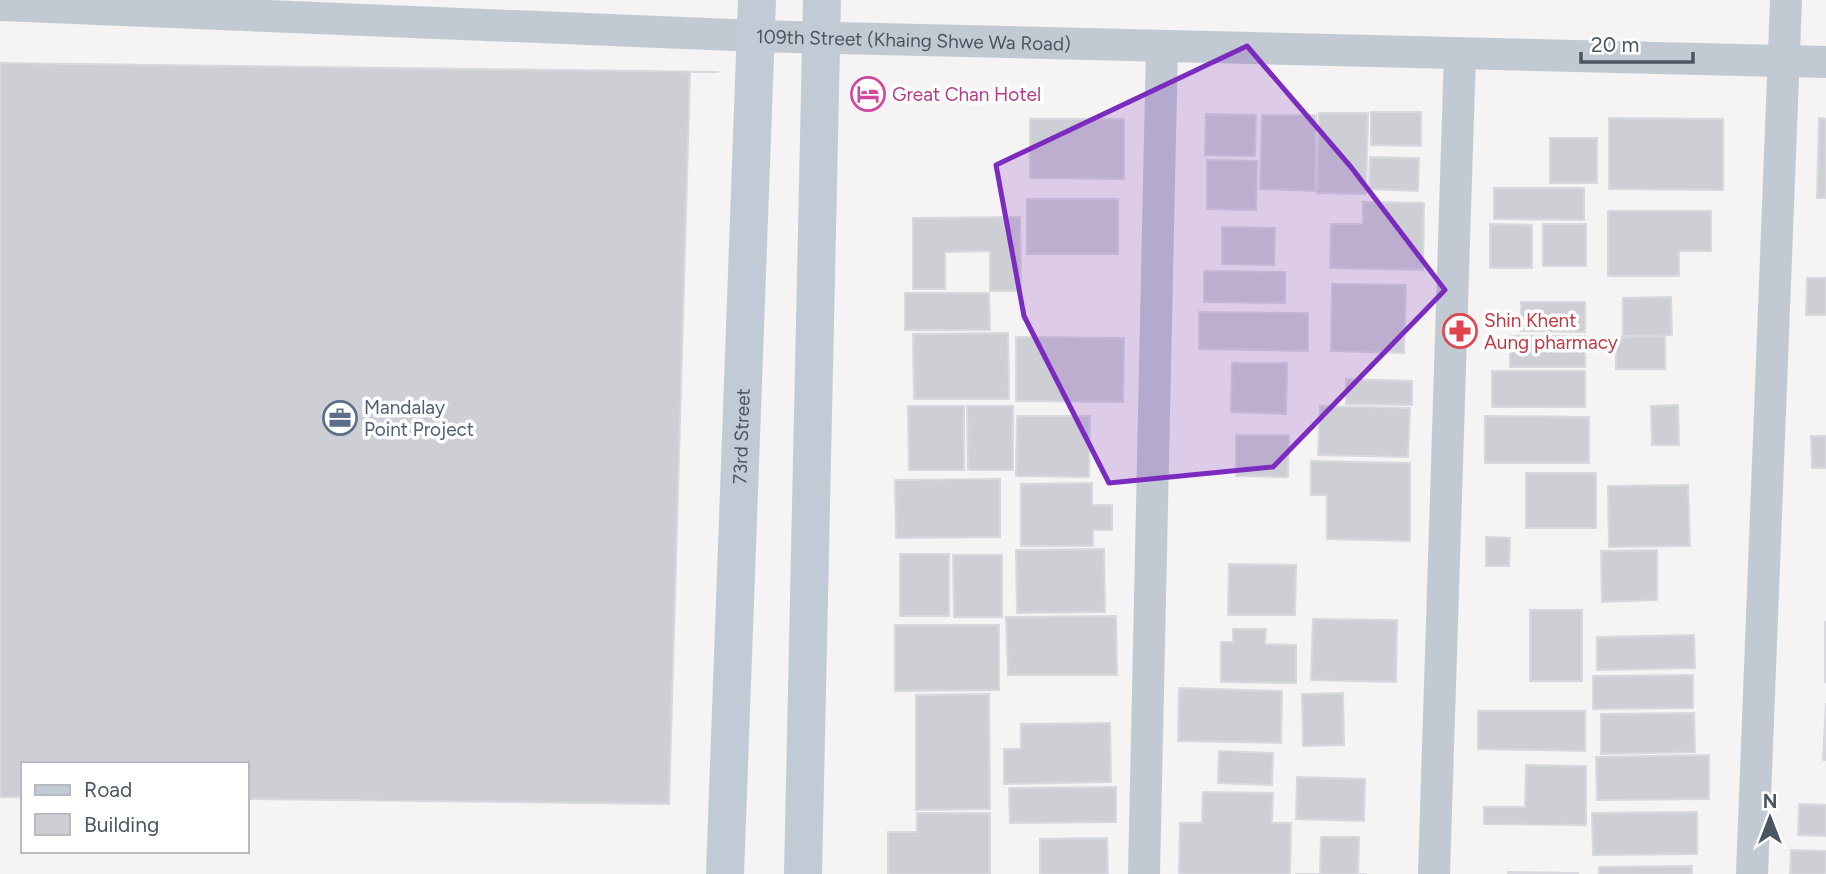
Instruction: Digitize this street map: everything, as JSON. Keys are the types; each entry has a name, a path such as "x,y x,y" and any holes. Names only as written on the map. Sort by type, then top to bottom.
{"main road":[{"name":"73rd Street","path":"725,874 757,18"},
{"path":"803,874 821,18"}],"street":[{"path":"1752,874 1786,0"},
{"name":"109th Street (Khaing Shwe Wa Road)","path":"0,5 821,18 1162,46 1826,62"},
{"path":"1143,874 1162,46"},
{"path":"1434,874 1460,53"}],"highlighted area":[{"path":"1247,46 1351,167 1445,290 1273,467 1109,483 1024,316 996,165"}],"building":[{"name":"Mandalay Point Project","path":"0,63 719,72 690,72 669,804 248,799 248,762 21,762 21,797 0,797"},
{"path":"1371,112 1421,112 1421,146 1371,145"},
{"path":"1319,113 1368,113 1366,194 1317,193"},
{"path":"1206,114 1256,115 1255,156 1205,155"},
{"path":"1262,115 1316,115 1315,191 1260,189"},
{"path":"1609,118 1723,119 1723,190 1609,189"},
{"path":"1819,118 1826,119 1826,198 1817,198"},
{"path":"1030,119 1124,119 1124,179 1030,178"},
{"path":"1550,138 1597,138 1597,183 1550,183"},
{"path":"1370,157 1419,158 1418,191 1369,189"},
{"path":"1207,160 1257,161 1256,210 1207,209"},
{"path":"1494,188 1584,188 1584,220 1494,219"},
{"path":"1027,199 1118,199 1118,254 1027,254"},
{"path":"1363,202 1424,203 1423,270 1330,268 1331,224 1363,224"},
{"path":"1608,211 1711,211 1711,251 1679,251 1679,276 1608,276"},
{"path":"1020,217 1021,291 990,291 990,251 945,252 945,289 913,289 913,218"},
{"path":"1490,224 1532,225 1532,268 1490,268"},
{"path":"1543,224 1586,224 1586,266 1543,266"},
{"path":"1222,227 1275,228 1274,265 1222,264"},
{"path":"1204,271 1285,272 1285,303 1204,302"},
{"path":"1807,278 1826,278 1826,315 1806,315"},
{"path":"1332,284 1406,285 1404,353 1331,351"},
{"path":"905,293 989,293 990,330 905,330"},
{"path":"1671,297 1672,335 1623,336 1623,298"},
{"path":"1521,302 1585,302 1585,332 1521,331"},
{"path":"1199,312 1308,313 1308,351 1199,349"},
{"path":"1008,333 1009,399 914,399 913,334"},
{"path":"1510,336 1585,336 1585,367 1510,367"},
{"path":"1665,336 1665,369 1616,369 1616,337"},
{"path":"1016,337 1124,338 1123,402 1016,401"},
{"path":"1232,363 1287,363 1286,414 1231,412"},
{"path":"1492,371 1585,371 1585,407 1492,407"},
{"path":"1346,379 1412,381 1412,405 1346,404"},
{"path":"1678,405 1679,445 1652,445 1651,406"},
{"path":"908,406 964,406 964,470 909,470"},
{"path":"967,406 1013,406 1013,470 968,470"},
{"path":"1320,406 1410,408 1408,457 1318,455"},
{"path":"1017,416 1090,416 1089,477 1016,476"},
{"path":"1485,416 1589,417 1589,463 1485,463"},
{"path":"1236,435 1289,435 1288,477 1236,476"},
{"path":"1811,436 1826,436 1826,468 1812,468"},
{"path":"1311,461 1410,463 1410,541 1327,539 1327,495 1311,495"},
{"path":"1526,473 1596,473 1596,528 1526,528"},
{"path":"1000,479 1000,537 896,538 895,480"},
{"path":"1092,483 1092,505 1112,505 1112,530 1093,530 1093,546 1021,546 1021,484"},
{"path":"1688,485 1690,546 1609,547 1608,486"},
{"path":"1486,537 1510,538 1509,566 1486,566"},
{"path":"1104,549 1105,612 1017,613 1016,550"},
{"path":"1657,550 1657,600 1602,602 1601,551"},
{"path":"900,554 949,554 949,616 900,616"},
{"path":"953,555 1002,555 1002,617 954,617"},
{"path":"1229,564 1296,565 1295,615 1228,615"},
{"path":"1530,610 1582,610 1582,681 1530,681"},
{"path":"1116,616 1117,675 1008,675 1006,617"},
{"path":"1313,619 1397,620 1396,682 1311,680"},
{"path":"895,625 999,625 999,690 895,691"},
{"path":"1233,629 1266,629 1265,644 1296,645 1296,683 1221,682 1221,642 1233,642"},
{"path":"1694,635 1695,668 1597,670 1597,637"},
{"path":"1693,675 1693,708 1593,709 1593,676"},
{"path":"1179,688 1282,691 1281,743 1178,741"},
{"path":"1343,693 1344,745 1303,746 1302,694"},
{"path":"989,694 990,809 916,810 916,695"},
{"path":"1826,703 1826,760 1823,760"},
{"path":"1478,711 1585,711 1585,751 1478,749"},
{"path":"1694,713 1695,752 1601,754 1601,714"},
{"path":"1110,723 1111,782 1004,784 1004,749 1021,749 1021,724"},
{"path":"1219,751 1273,753 1272,785 1218,783"},
{"path":"1709,755 1709,799 1597,800 1596,757"},
{"path":"1526,765 1586,766 1586,825 1484,824 1484,807 1525,807"},
{"path":"1297,777 1365,779 1364,821 1296,819"},
{"path":"1116,787 1116,822 1010,823 1009,788"},
{"path":"1203,792 1273,793 1272,823 1291,823 1290,874 1179,874 1180,823 1202,823"},
{"path":"1799,804 1826,805 1826,836 1798,835"},
{"path":"1697,812 1697,854 1593,855 1592,813"},
{"path":"917,813 990,813 990,874 888,874 888,832 917,832"},
{"path":"1321,837 1359,837 1358,874 1320,874"},
{"path":"1107,838 1108,874 1040,874 1040,839"},
{"path":"1791,850 1826,851 1826,874 1790,874"},
{"path":"1692,866 1692,874 1599,874 1599,867"},
{"path":"1578,873 1578,874 1508,874"}],"place":[{"name":"Great Chan Hotel","path":"868,94"},
{"name":"Shin Khent Aung pharmacy","path":"1460,331"},
{"name":"Mandalay Point Project","path":"340,418"}]}
